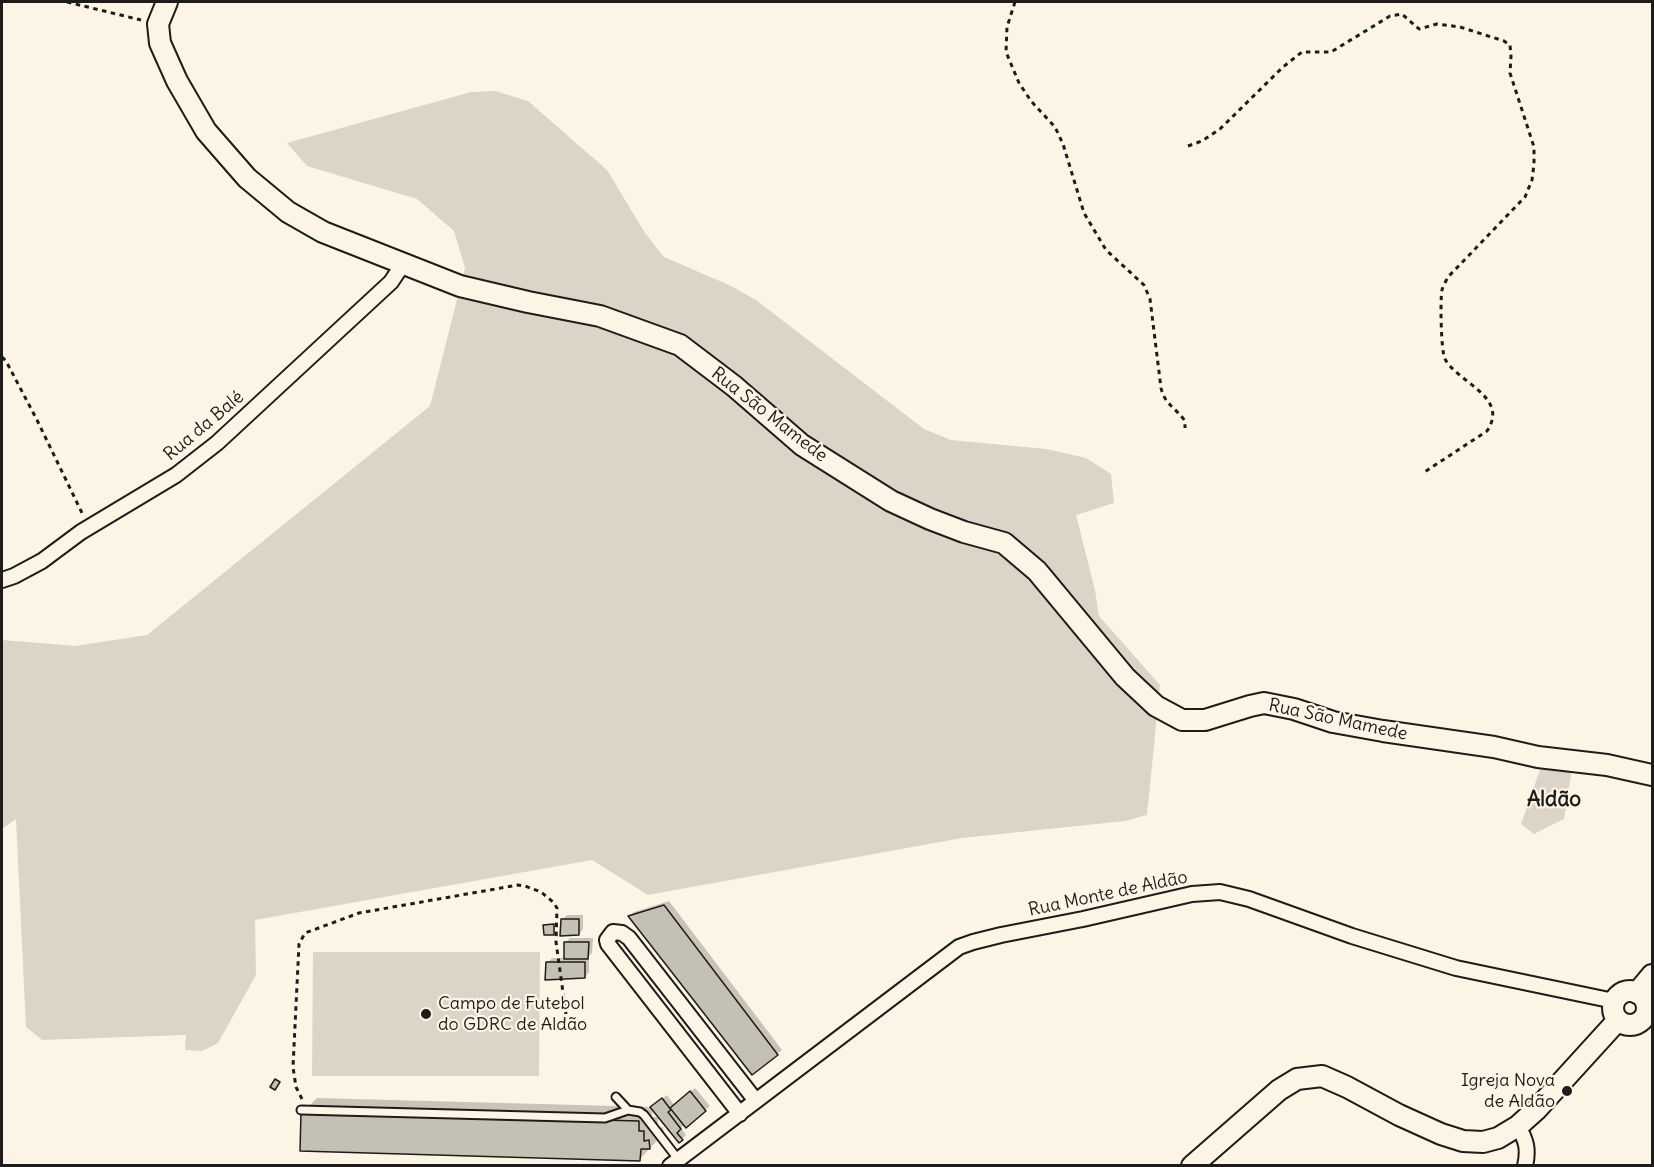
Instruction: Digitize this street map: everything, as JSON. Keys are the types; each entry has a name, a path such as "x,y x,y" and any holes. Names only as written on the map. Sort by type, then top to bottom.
{"street":[{"path":"158,24 167,2"},
{"name":"Rua São Mamede","path":"158,24 160,43 177,81 206,130 247,178 288,212 323,232 460,286 600,316 680,345 734,386 802,445 891,501 964,532 1004,543 1037,571 1125,677 1156,706 1182,720 1205,720 1264,703 1294,709 1334,722 1494,747 1538,757 1607,765 1653,775"},
{"name":"Rua da Balé","path":"2,580 42,561 89,527 176,475 217,443 391,282 403,264"},
{"name":"Rua Monte de Aldão","path":"674,1162 959,947 1001,935 1192,894 1220,892 1249,899 1352,936 1456,968 1616,1010"},
{"path":"740,1114 608,944 607,940 613,932 622,933 629,938 756,1101"},
{"path":"1638,993 1653,975"},
{"path":"1191,1166 1279,1090 1296,1079 1322,1076 1441,1134 1463,1141 1483,1142 1498,1138 1518,1126 1537,1109 1616,1010 1622,993 1632,991 1638,993 1646,1003 1649,1014 1634,1024 1626,1024 1616,1010"},
{"path":"1518,1126 1526,1140 1528,1156 1525,1166"}],"lane":[{"path":"616,1096 628,1110"},
{"path":"301,1110 605,1118 628,1110 640,1112 644,1116 674,1162"}],"path":[{"path":"67,2 158,24"},
{"path":"1015,2 1007,27 1006,52 1019,83 1055,127 1084,213 1106,250 1144,285 1150,298 1163,398 1185,421 1185,428"},
{"path":"1188,146 1202,141 1220,129 1283,67 1302,52 1331,52 1390,16 1402,14 1419,29 1437,24 1460,27 1510,45 1509,73 1534,147 1532,180 1525,197 1448,277 1442,290 1441,306 1444,357 1486,397 1492,409 1493,423 1488,431 1423,473"},
{"path":"2,357 37,420 89,527"},
{"path":"306,1102 298,1094 293,1067 299,944 305,933 351,915 518,885 532,888 547,896 557,908 556,942 566,1014"}],"shaded area":[{"path":"495,91 528,101 607,170 645,233 664,257 729,285 756,300 924,429 951,440 1046,449 1086,458 1111,474 1114,503 1076,515 1095,590 1099,616 1160,685 1147,815 1125,821 962,838 648,895 592,860 255,920 256,975 218,1043 202,1051 185,1050 186,1035 42,1040 26,1027 16,819 2,829 2,640 75,646 147,635 430,406 465,268 454,231 417,199 307,166 287,143 471,92"},
{"path":"1542,764 1572,769 1564,819 1534,834 1521,824"},
{"name":"Campo de Futebol do GDRC de Aldão","path":"313,952 540,952 539,1076 312,1076"}],"building":[{"path":"664,905 778,1055 752,1075 628,916"},
{"path":"561,919 579,919 579,935 560,936"},
{"path":"554,924 554,935 544,935 543,925"},
{"path":"564,942 589,942 588,959 564,959"},
{"path":"546,962 585,962 585,978 545,980"},
{"path":"275,1079 280,1082 275,1090 270,1087"},
{"path":"690,1091 706,1111 686,1128 670,1108"},
{"path":"662,1098 671,1110 668,1112 681,1129 677,1133 683,1140 679,1143 650,1107"},
{"path":"301,1112 639,1121 639,1131 644,1131 644,1141 649,1140 650,1149 641,1149 640,1161 300,1151"}],"place":[{"name":"Campo de Futebol do GDRC de Aldão","path":"426,1014"},
{"name":"Igreja Nova de Aldão","path":"1567,1091"}],"district":[{"name":"Aldão","path":"1554,800"}]}
